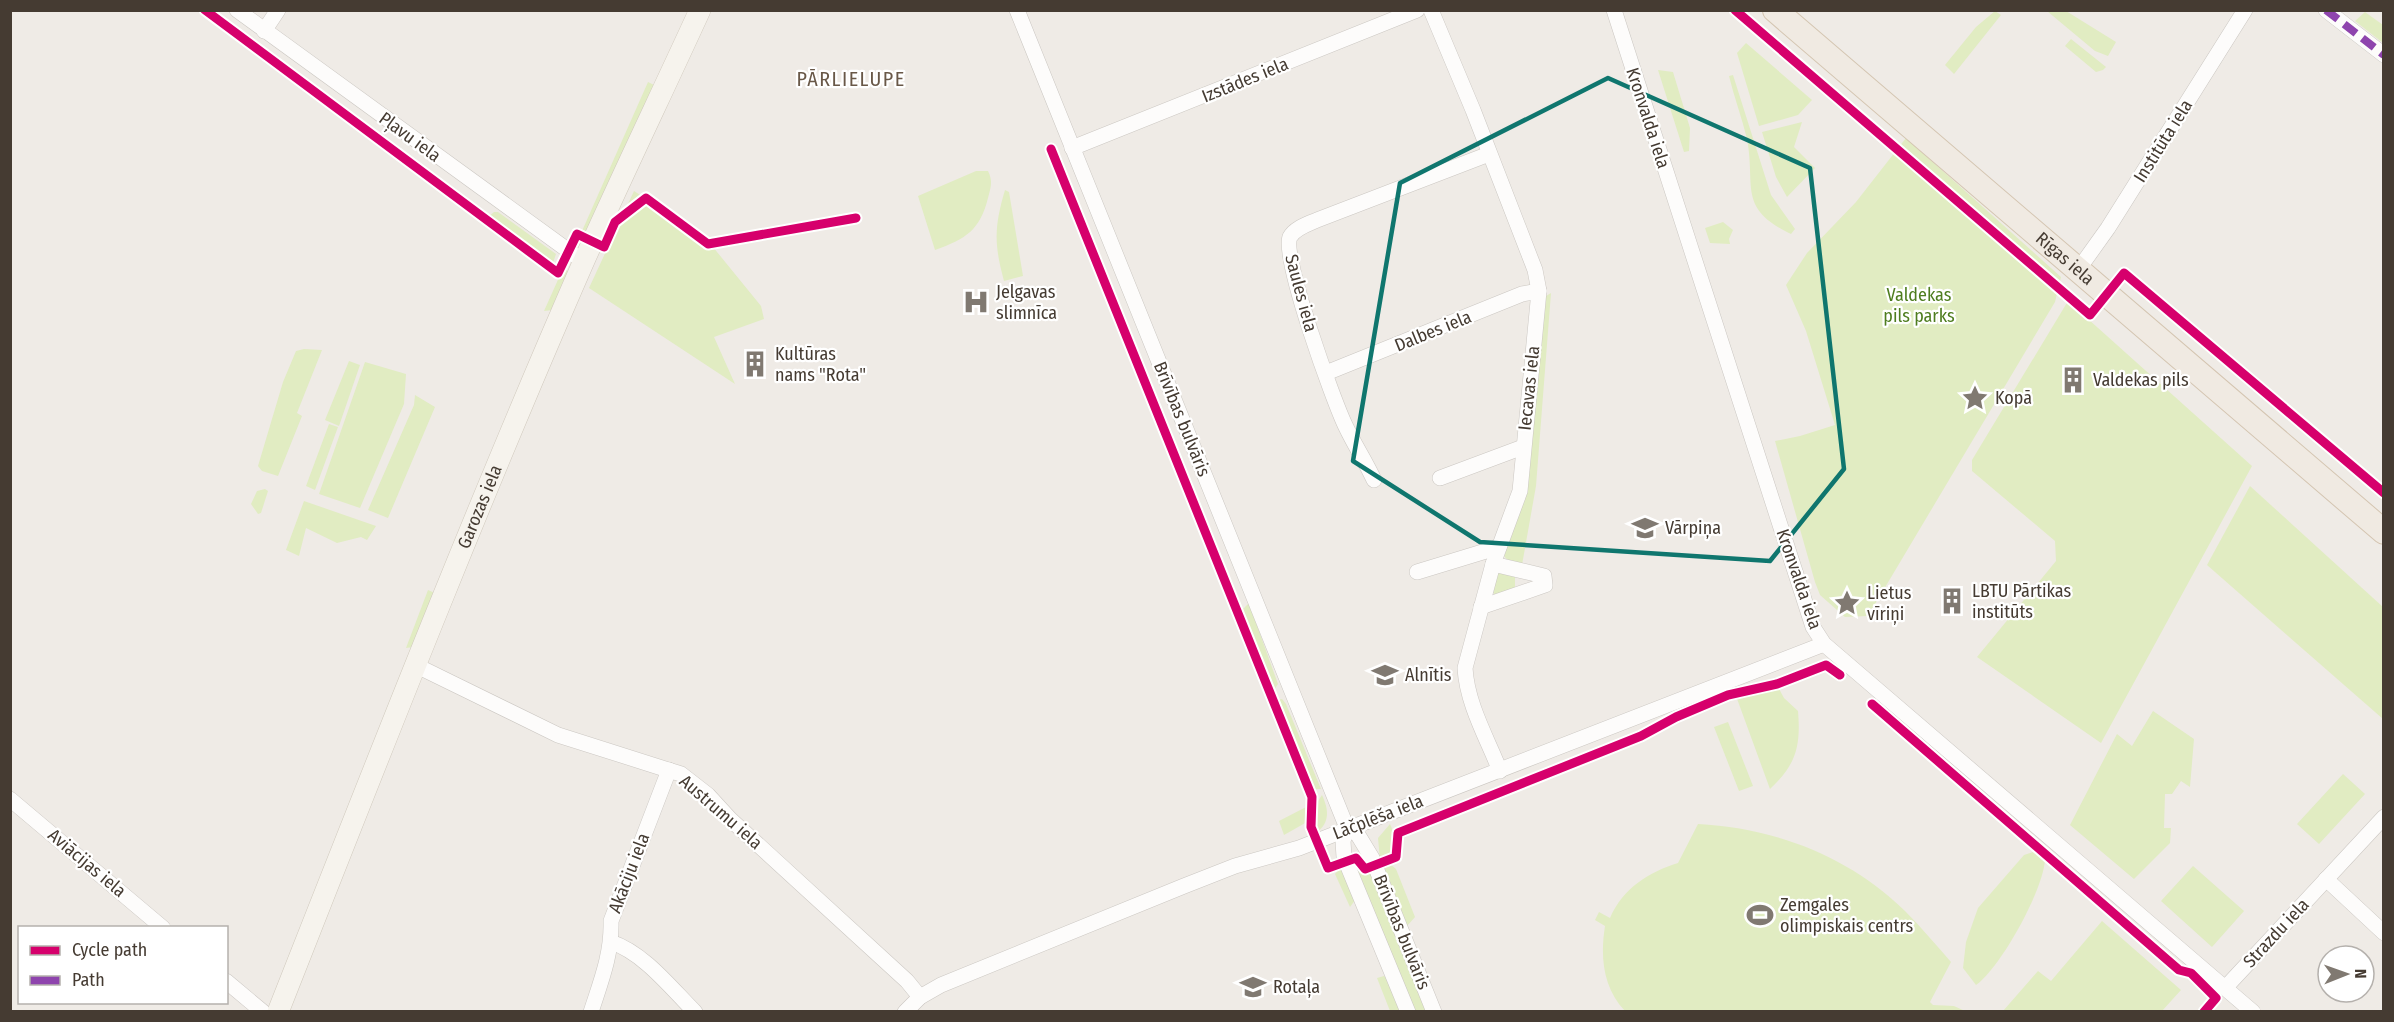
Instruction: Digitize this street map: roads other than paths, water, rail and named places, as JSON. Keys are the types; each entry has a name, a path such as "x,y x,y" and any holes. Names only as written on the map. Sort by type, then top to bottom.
{"main road":[{"name":"Garozas iela","path":"278,1011 415,665 584,262 700,10"},
{"name":"Rīgas iela","path":"1775,10 2384,532"}],"street":[{"name":"Pļavu iela","path":"237,10 584,262"},
{"path":"264,31 278,10"},
{"name":"Brīvības bulvāris","path":"1017,10 1347,828 1358,835 1372,858 1434,1011"},
{"name":"Izstādes iela","path":"1072,148 1417,10"},
{"name":"Iecavas iela","path":"1431,10 1473,110 1535,270 1539,291 1520,491 1492,564 1468,651 1466,683 1500,771"},
{"name":"Kronvalda iela","path":"1614,10 1813,627 1824,644 2253,1011"},
{"name":"Institūta iela","path":"2078,270 2108,228 2245,10"},
{"path":"2326,10 2384,55"},
{"name":"Saules iela","path":"1374,480 1346,427 1326,373 1291,261 1288,244 1298,228 1489,154"},
{"name":"Dalbes iela","path":"1326,373 1522,294 1539,291"},
{"path":"1440,478 1524,447"},
{"path":"1417,572 1499,547"},
{"path":"1481,607 1545,585 1544,576 1492,564"},
{"name":"Lāčplēša iela","path":"905,1011 920,997 981,967 1235,866 1299,848 1824,644"},
{"name":"Austrumu iela","path":"415,665 558,735 681,774 708,795 730,819 907,981 920,997"},
{"name":"Akāciju iela","path":"591,1011 608,963 611,942 610,921 669,770"},
{"name":"Aviācijas iela","path":"10,799 162,926"},
{"name":"Strazdu iela","path":"2226,987 2384,817"},
{"name":"Brīvības bulvāris","path":"1347,828 1343,841 1344,856 1408,1011"},
{"path":"2326,879 2384,933"},
{"path":"611,942 625,947 642,960 695,1011"},
{"path":"228,983 263,1011"}],"place":[{"name":"Jelgavas slimnīca","path":"976,302"},
{"name":"Kultūras nams \"Rota\"","path":"755,364"},
{"name":"Valdekas pils","path":"2073,380"},
{"name":"Kopā","path":"1975,398"},
{"name":"Vārpiņa","path":"1645,528"},
{"name":"LBTU Pārtikas institūts","path":"1952,601"},
{"name":"Lietus vīriņi","path":"1847,603"},
{"name":"Alnītis","path":"1385,675"},
{"name":"Zemgales olimpiskais centrs","path":"1760,915"},
{"name":"Rotaļa","path":"1253,987"}],"district":[{"name":"PĀRLIELUPE","path":"851,79"}],"park label":[{"name":"Valdekas pils parks","path":"1919,305"}]}
